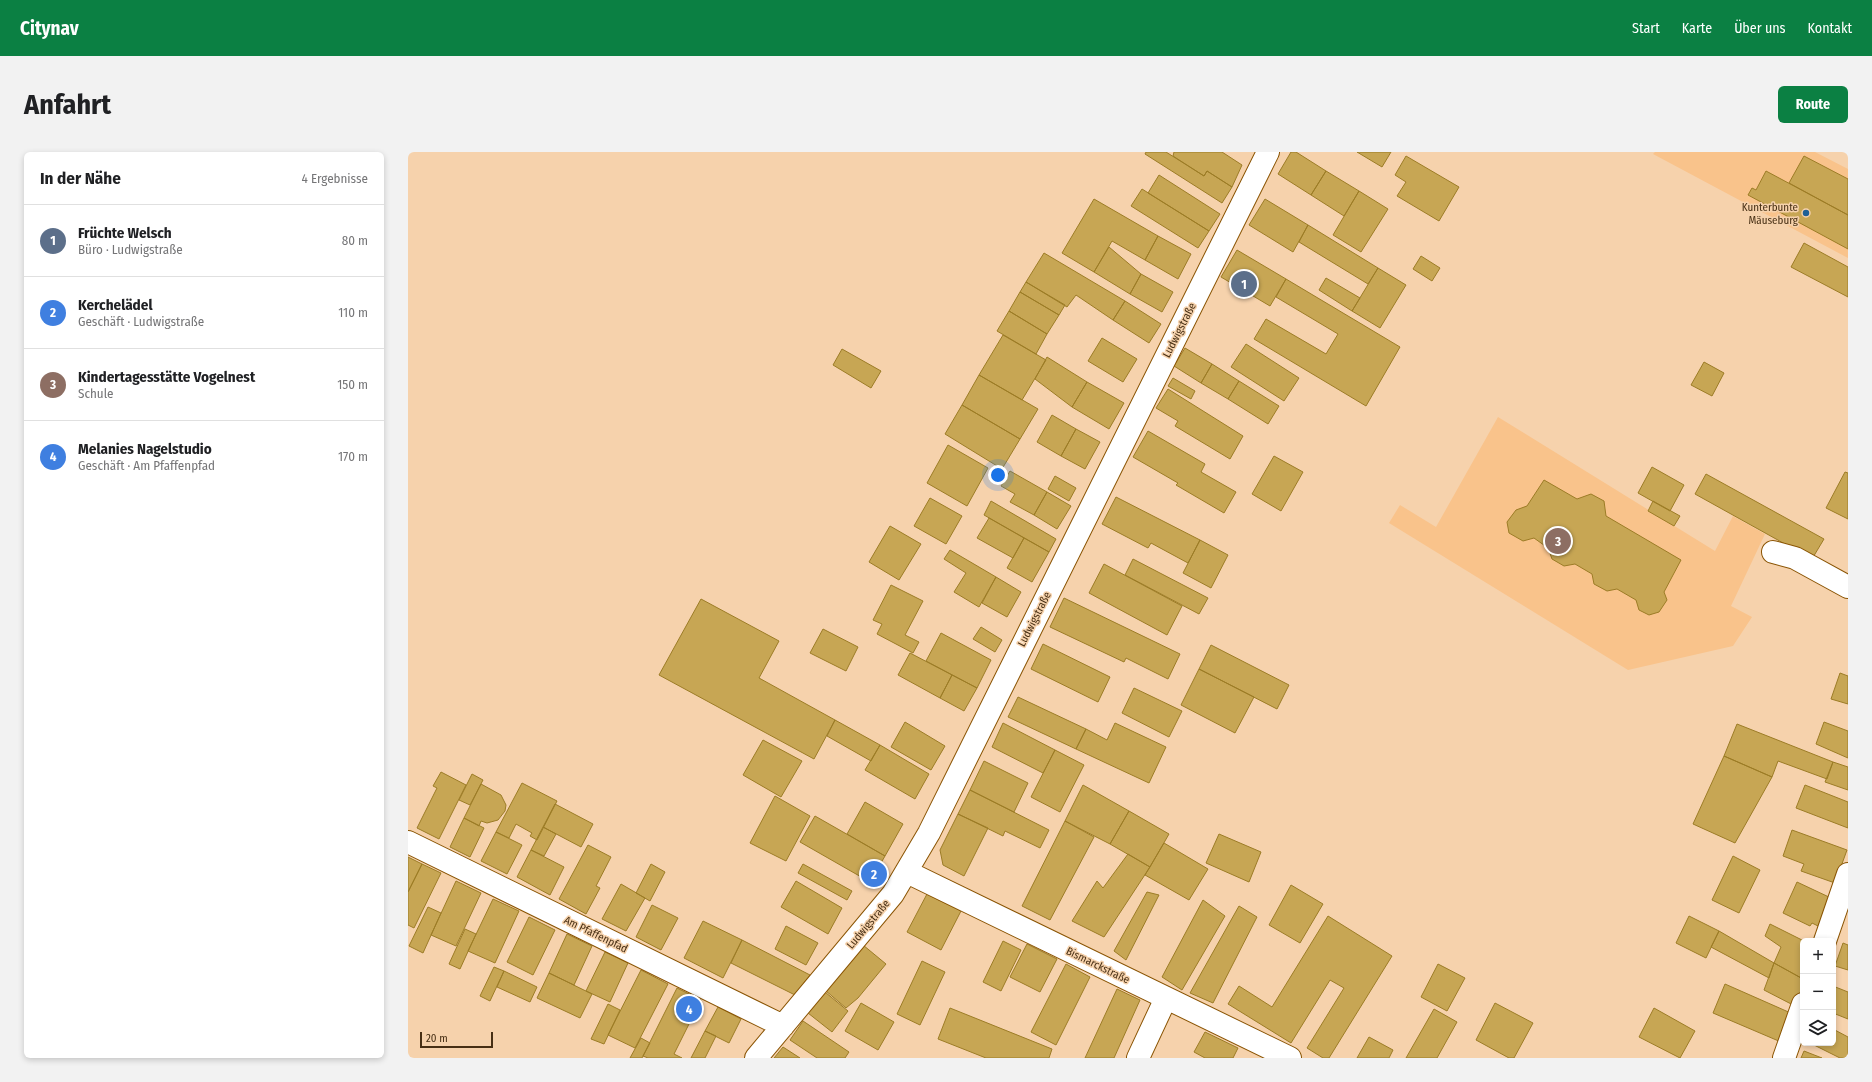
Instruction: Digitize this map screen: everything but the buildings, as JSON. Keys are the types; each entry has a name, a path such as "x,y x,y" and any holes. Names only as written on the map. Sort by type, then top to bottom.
{"street":[{"name":"Ludwigstraße","path":"756,1058 893,894 907,872 928,833 1268,152"},
{"path":"1773,552 1795,558 1848,587"},
{"name":"Am Pfaffenpfad","path":"408,842 783,1026"},
{"name":"Bismarckstraße","path":"907,872 1290,1058"},
{"path":"1826,938 1848,874"},
{"path":"1138,1058 1166,998"},
{"path":"1784,1058 1801,1010"}],"shaded area":[{"name":"Kunterbunte Mäuseburg","path":"1655,152 1815,152 1848,169 1848,258 1653,154"},
{"path":"1498,417 1715,551 1733,516 1765,534 1731,606 1752,617 1733,646 1628,670 1389,523 1400,505 1436,527"}],"place":[{"name":"Kunterbunte Mäuseburg","path":"1806,213"},
{"name":"Früchte Welsch","path":"1244,284"},
{"name":"Kindertagesstätte Vogelnest","path":"1558,541"},
{"name":"Kerchelädel","path":"874,874"},
{"name":"Melanies Nagelstudio","path":"689,1009"}]}
